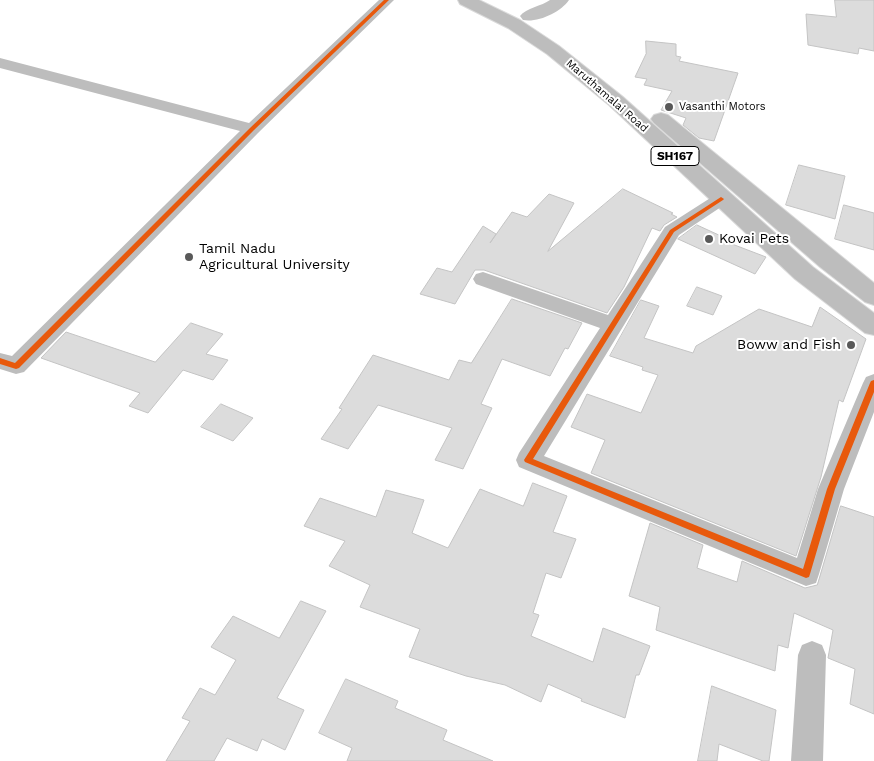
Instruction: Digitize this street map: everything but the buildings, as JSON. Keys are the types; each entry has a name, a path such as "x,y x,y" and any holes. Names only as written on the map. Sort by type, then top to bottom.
{"main road":[{"name":"Maruthamalai Road","path":"466,0 514,24 548,46 616,101 804,273 874,326"},
{"name":"Maruthamalai Road","path":"494,0 529,16 591,60 821,255 874,296"}],"street":[{"path":"0,361 16,366 252,129 387,0"},
{"path":"529,16 547,10 561,0"},
{"path":"0,63 252,129"},
{"path":"722,199 672,231 528,460 806,574 831,489 874,383"},
{"path":"483,279 613,325"},
{"path":"807,761 812,655"}],"cycle path":[{"path":"0,361 16,366 252,129 387,0"},
{"path":"721,199 672,231 528,460 806,574 831,489 874,383"}],"place":[{"name":"Vasanthi Motors","path":"669,107"},
{"name":"Kovai Pets","path":"709,239"},
{"name":"Tamil Nadu Agricultural University","path":"189,257"},
{"name":"Boww and Fish","path":"851,345"}]}
